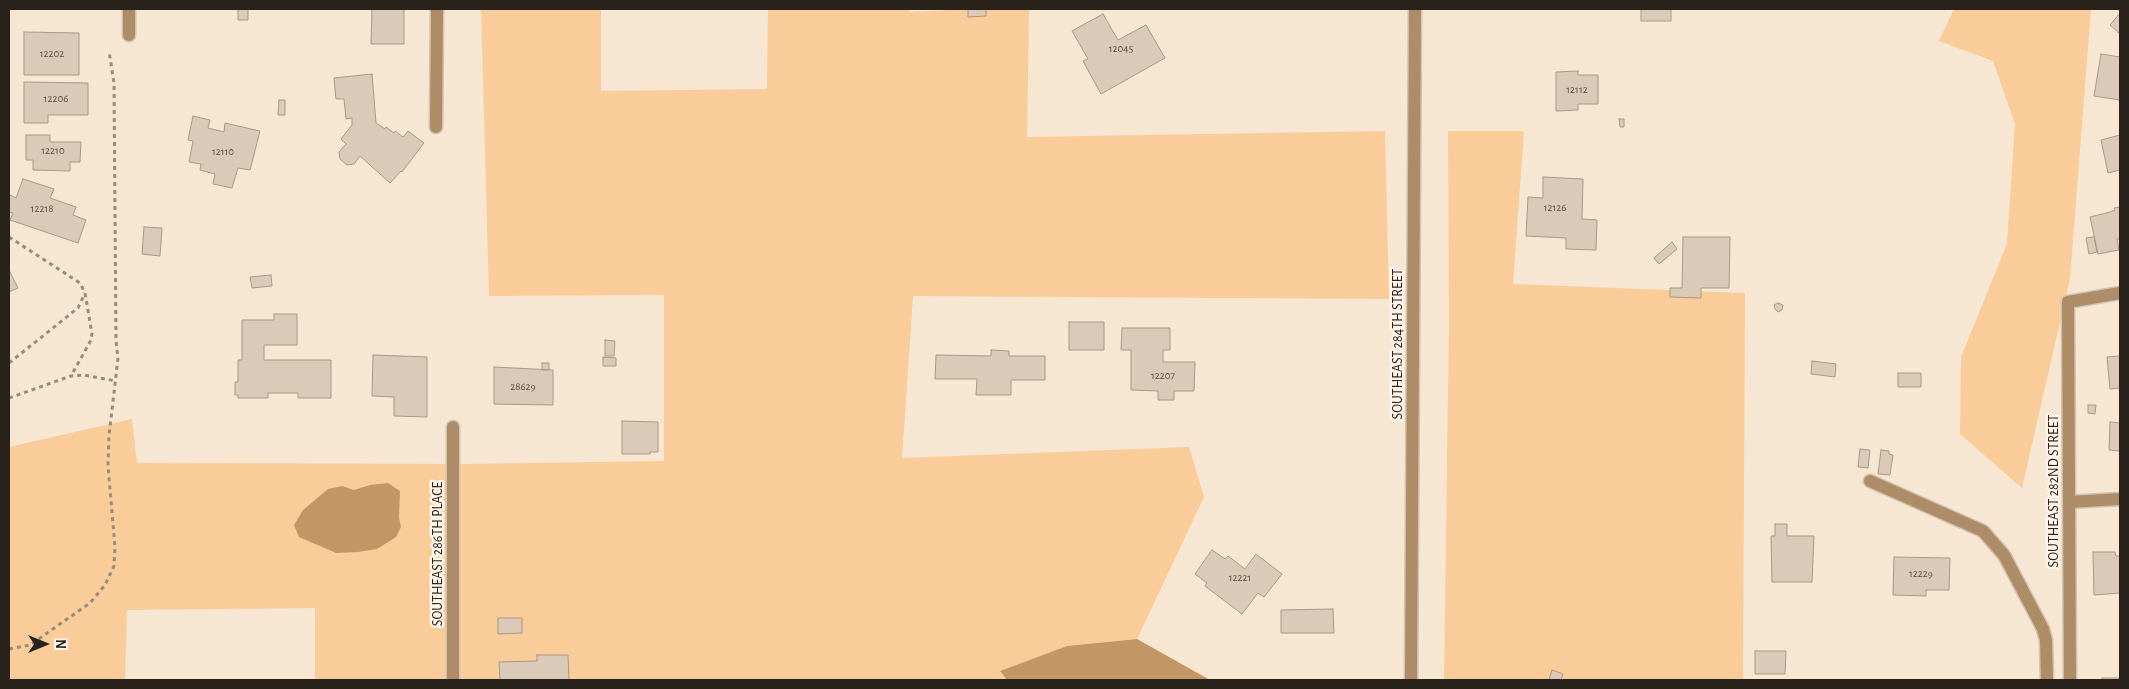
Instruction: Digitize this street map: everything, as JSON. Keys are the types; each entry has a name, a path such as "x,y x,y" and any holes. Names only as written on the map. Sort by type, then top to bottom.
{"street":[{"path":"129,9 129,35"},
{"path":"436,127 437,9"},
{"name":"SOUTHEAST 284TH STREET","path":"1411,680 1415,9"},
{"name":"SOUTHEAST 282ND STREET","path":"2070,680 2068,302 2120,293"},
{"name":"SOUTHEAST 286TH PLACE","path":"453,427 454,680"},
{"path":"1870,481 1983,531 2004,555 2043,629 2046,640 2047,680"},
{"path":"2070,502 2120,499"}],"path":[{"path":"9,649 30,645 90,603 105,585 114,566 115,547 108,466 108,436 118,358 116,341 114,83 109,51"},
{"path":"9,237 80,283 85,293 92,334 90,342 71,376"},
{"path":"9,363 78,308 85,293"},
{"path":"9,398 71,376 84,375 116,381"}],"shaded area":[{"path":"481,9 601,9 601,91 767,89 768,9 909,9 909,12 1029,9 1027,137 1385,131 1389,299 913,296 902,458 1189,447 1204,497 1137,639 1067,646 1000,671 1007,680 315,680 315,608 127,610 125,680 9,680 9,447 132,419 137,463 466,464 664,461 664,295 489,296"},
{"path":"1954,9 2091,9 2070,278 2022,488 1960,434 1961,357 2007,244 2015,124 1993,61 1939,41"},
{"path":"1448,131 1524,131 1513,284 1745,293 1743,680 1444,680 1449,323"},
{"path":"388,483 400,491 399,518 401,527 396,537 377,549 336,553 299,537 294,525 303,510 328,489 342,486 354,490 370,485"},
{"path":"1137,639 1210,680 1007,680 1000,671 1067,646"}],"building":[{"path":"238,9 248,9 248,20 238,20"},
{"path":"372,9 404,9 404,44 371,44"},
{"path":"968,9 986,9 986,16 968,17"},
{"path":"1641,9 1671,9 1671,21 1641,21"},
{"path":"2120,13 2120,34 2110,25"},
{"path":"1103,14 1118,40 1146,25 1165,58 1101,94 1083,61 1088,59 1072,31"},
{"path":"24,32 79,33 79,75 24,75"},
{"path":"2101,54 2120,57 2120,100 2094,96"},
{"path":"1578,71 1578,75 1598,75 1598,104 1578,104 1578,110 1556,111 1556,72"},
{"path":"372,74 376,123 394,133 395,131 403,137 408,131 424,143 402,172 390,183 360,156 354,164 347,165 340,159 339,152 346,144 341,139 352,125 352,118 346,119 344,99 336,99 334,78"},
{"path":"24,82 88,83 88,115 48,115 48,123 24,123"},
{"path":"279,100 285,100 285,115 278,115"},
{"path":"193,116 210,120 208,128 224,132 225,123 260,131 250,170 238,168 232,188 213,184 215,174 200,170 201,164 189,162 193,141 188,140"},
{"path":"1619,119 1624,119 1624,127 1620,127"},
{"path":"26,135 50,135 50,142 81,142 80,162 70,162 70,171 33,170 33,160 26,160"},
{"path":"2120,135 2120,170 2108,173 2101,140"},
{"path":"1543,177 1583,179 1582,219 1597,220 1596,250 1566,249 1566,238 1526,236 1528,197 1543,198"},
{"path":"23,179 54,189 50,198 76,207 73,215 86,220 78,243 10,220 13,213 9,212 10,195 16,198"},
{"path":"2120,207 2120,239 2117,239 2119,250 2098,254 2090,217 2110,212 2115,210 2114,208"},
{"path":"144,227 162,228 160,256 142,254"},
{"path":"1683,237 1730,237 1729,288 1701,288 1701,298 1670,297 1670,288 1682,288"},
{"path":"2094,237 2097,252 2089,254 2086,238"},
{"path":"1672,242 1677,249 1659,264 1654,258"},
{"path":"9,270 18,288 9,292"},
{"path":"271,275 272,286 252,288 250,277"},
{"path":"1778,303 1783,305 1782,310 1778,312 1774,305"},
{"path":"274,314 297,314 297,345 264,345 264,360 331,360 331,398 298,398 298,393 268,393 268,398 238,398 238,395 235,395 235,382 238,382 238,360 242,360 242,320 274,320"},
{"path":"1069,322 1104,322 1104,350 1069,350"},
{"path":"1122,328 1170,328 1170,350 1163,350 1163,362 1195,362 1194,391 1174,391 1174,400 1158,400 1158,391 1131,390 1131,350 1121,350"},
{"path":"605,340 615,341 614,356 605,356"},
{"path":"991,350 1009,351 1009,356 1045,356 1045,380 1011,380 1011,395 976,395 977,379 935,379 936,355 991,356"},
{"path":"373,355 427,357 427,417 394,416 394,397 372,396"},
{"path":"2120,356 2120,388 2110,389 2107,357"},
{"path":"603,357 616,358 616,366 603,366"},
{"path":"1812,361 1836,364 1835,377 1811,374"},
{"path":"542,363 549,363 549,370 542,370"},
{"path":"494,367 553,370 553,405 494,404"},
{"path":"1898,373 1921,373 1921,387 1898,387"},
{"path":"2088,405 2096,405 2095,414 2088,413"},
{"path":"622,421 658,422 658,452 650,452 650,454 622,454"},
{"path":"2110,422 2120,423 2120,451 2109,450"},
{"path":"1860,449 1870,450 1868,468 1858,467"},
{"path":"1881,450 1889,451 1889,454 1893,455 1890,475 1878,474"},
{"path":"1775,524 1787,524 1787,536 1814,536 1812,582 1772,582 1771,536 1775,536"},
{"path":"1212,550 1225,559 1228,556 1245,569 1256,554 1282,574 1264,597 1258,593 1242,614 1205,586 1207,583 1195,574"},
{"path":"2093,552 2115,552 2116,556 2120,556 2120,593 2094,595"},
{"path":"1894,557 1950,558 1949,590 1926,590 1926,596 1893,595"},
{"path":"1333,609 1334,633 1281,633 1281,610"},
{"path":"498,618 522,618 522,633 498,634"},
{"path":"1755,651 1786,651 1785,674 1755,674"},
{"path":"537,655 568,655 569,680 500,680 499,662 537,661"},
{"path":"1552,670 1563,674 1561,680 1549,680"},
{"path":"2102,678 2120,678 2120,680 2102,680"}]}
